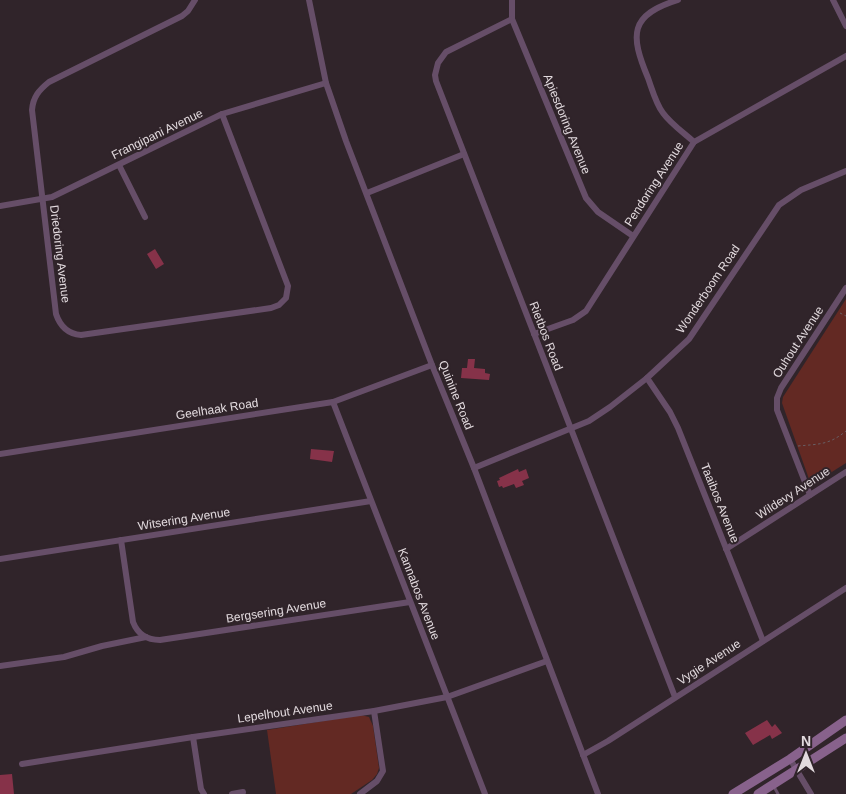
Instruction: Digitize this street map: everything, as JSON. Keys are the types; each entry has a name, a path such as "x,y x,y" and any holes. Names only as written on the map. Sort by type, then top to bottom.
{"main road":[{"path":"733,794 790,759 846,720"},
{"path":"758,794 846,738"}],"street":[{"name":"Driedoring Avenue","path":"195,0 188,11 182,16 49,82 32,102 56,314 63,327 72,334 90,334 271,308 279,305 286,298 288,286 222,114"},
{"name":"Quinine Road","path":"309,0 326,83 346,141 432,366 474,468 598,794"},
{"name":"Apiesdoring Avenue","path":"512,0 512,19 586,198 598,212 633,236"},
{"path":"678,0 649,12 640,24 635,39 638,55 663,113 694,142"},
{"path":"833,0 846,26"},
{"name":"Rietbos Road","path":"512,19 446,52 438,63 435,74 436,81 675,697"},
{"name":"Pendoring Avenue","path":"534,334 573,320 586,311 694,142 846,56"},
{"name":"Frangipani Avenue","path":"0,206 52,197 222,114 326,83"},
{"path":"367,193 464,154"},
{"path":"119,165 145,217"},
{"name":"Wonderboom Road","path":"474,468 570,430 596,417 647,378 689,339 778,205 801,190 846,171"},
{"name":"Ouhout Avenue","path":"810,495 778,410 778,393 846,288"},
{"name":"Geelhaak Road","path":"0,454 333,402 432,366"},
{"name":"Taaibos Avenue","path":"647,378 670,412 678,428 763,641"},
{"name":"Kannabos Avenue","path":"333,402 485,794"},
{"name":"Wildevy Avenue","path":"726,549 846,472"},
{"name":"Witsering Avenue","path":"0,559 371,501"},
{"path":"121,540 133,622 138,632 146,638"},
{"name":"Vygie Avenue","path":"583,755 608,741 846,588"},
{"name":"Bergsering Avenue","path":"0,666 64,657 102,646 146,638 160,640 410,602"},
{"name":"Lepelhout Avenue","path":"22,764 374,711 447,697 547,661"},
{"path":"360,794 377,781 383,772 374,711"},
{"path":"193,737 201,789 204,794"},
{"path":"790,759 808,793"},
{"path":"232,794 243,792"}],"lane":[{"path":"773,785 778,794"}],"path":[{"path":"792,447 826,443 836,439 846,431"}],"shaded area":[{"path":"846,299 846,463 816,482 809,479 782,403 783,397"},
{"path":"361,715 369,717 373,726 379,768 372,780 351,794 276,794 267,730"}],"building":[{"path":"155,249 164,264 156,269 147,254"},
{"path":"468,359 475,359 474,368 485,369 485,373 490,374 489,380 461,378 462,368 467,368"},
{"path":"311,449 334,451 332,462 310,459"},
{"path":"518,469 519,472 526,469 529,478 522,481 524,485 516,488 514,484 503,488 502,486 499,487 497,481 500,480 499,478"},
{"path":"767,720 772,727 775,724 782,733 772,739 770,735 753,745 745,733"},
{"path":"12,774 14,794 0,794 0,775"}]}
